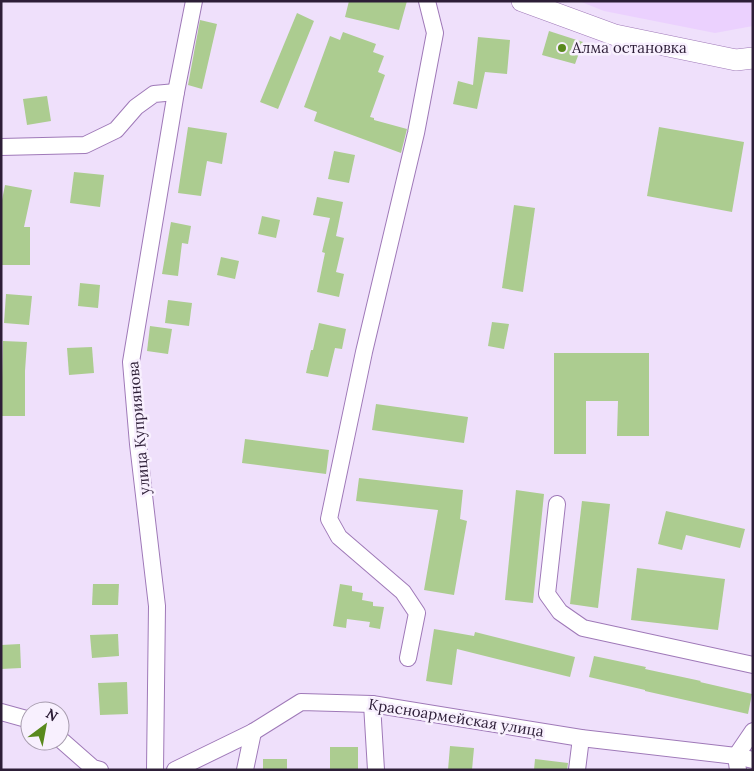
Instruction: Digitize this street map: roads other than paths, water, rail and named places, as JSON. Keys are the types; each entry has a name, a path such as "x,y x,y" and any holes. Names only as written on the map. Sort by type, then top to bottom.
{"main road":[{"path":"522,1 615,35 736,60 753,58"}],"street":[{"name":"улица Куприянова","path":"155,770 157,606 138,444 131,362 176,92 194,1"},
{"path":"408,658 417,613 403,592 339,536 329,519 364,352 416,134 435,33 427,1"},
{"path":"1,147 85,145 116,130 136,107 154,94 176,92"},
{"path":"557,504 547,594 560,612 583,628 753,665"},
{"name":"Красноармейская улица","path":"175,770 253,732 301,702 372,704 737,763 753,760"},
{"path":"372,704 376,770"},
{"path":"1,712 20,717"},
{"path":"737,763 753,731"},
{"path":"245,770 253,732"},
{"path":"577,770 581,738"},
{"path":"70,748 93,768 100,770"}],"place":[{"name":"Алма остановка","path":"562,48"}]}
